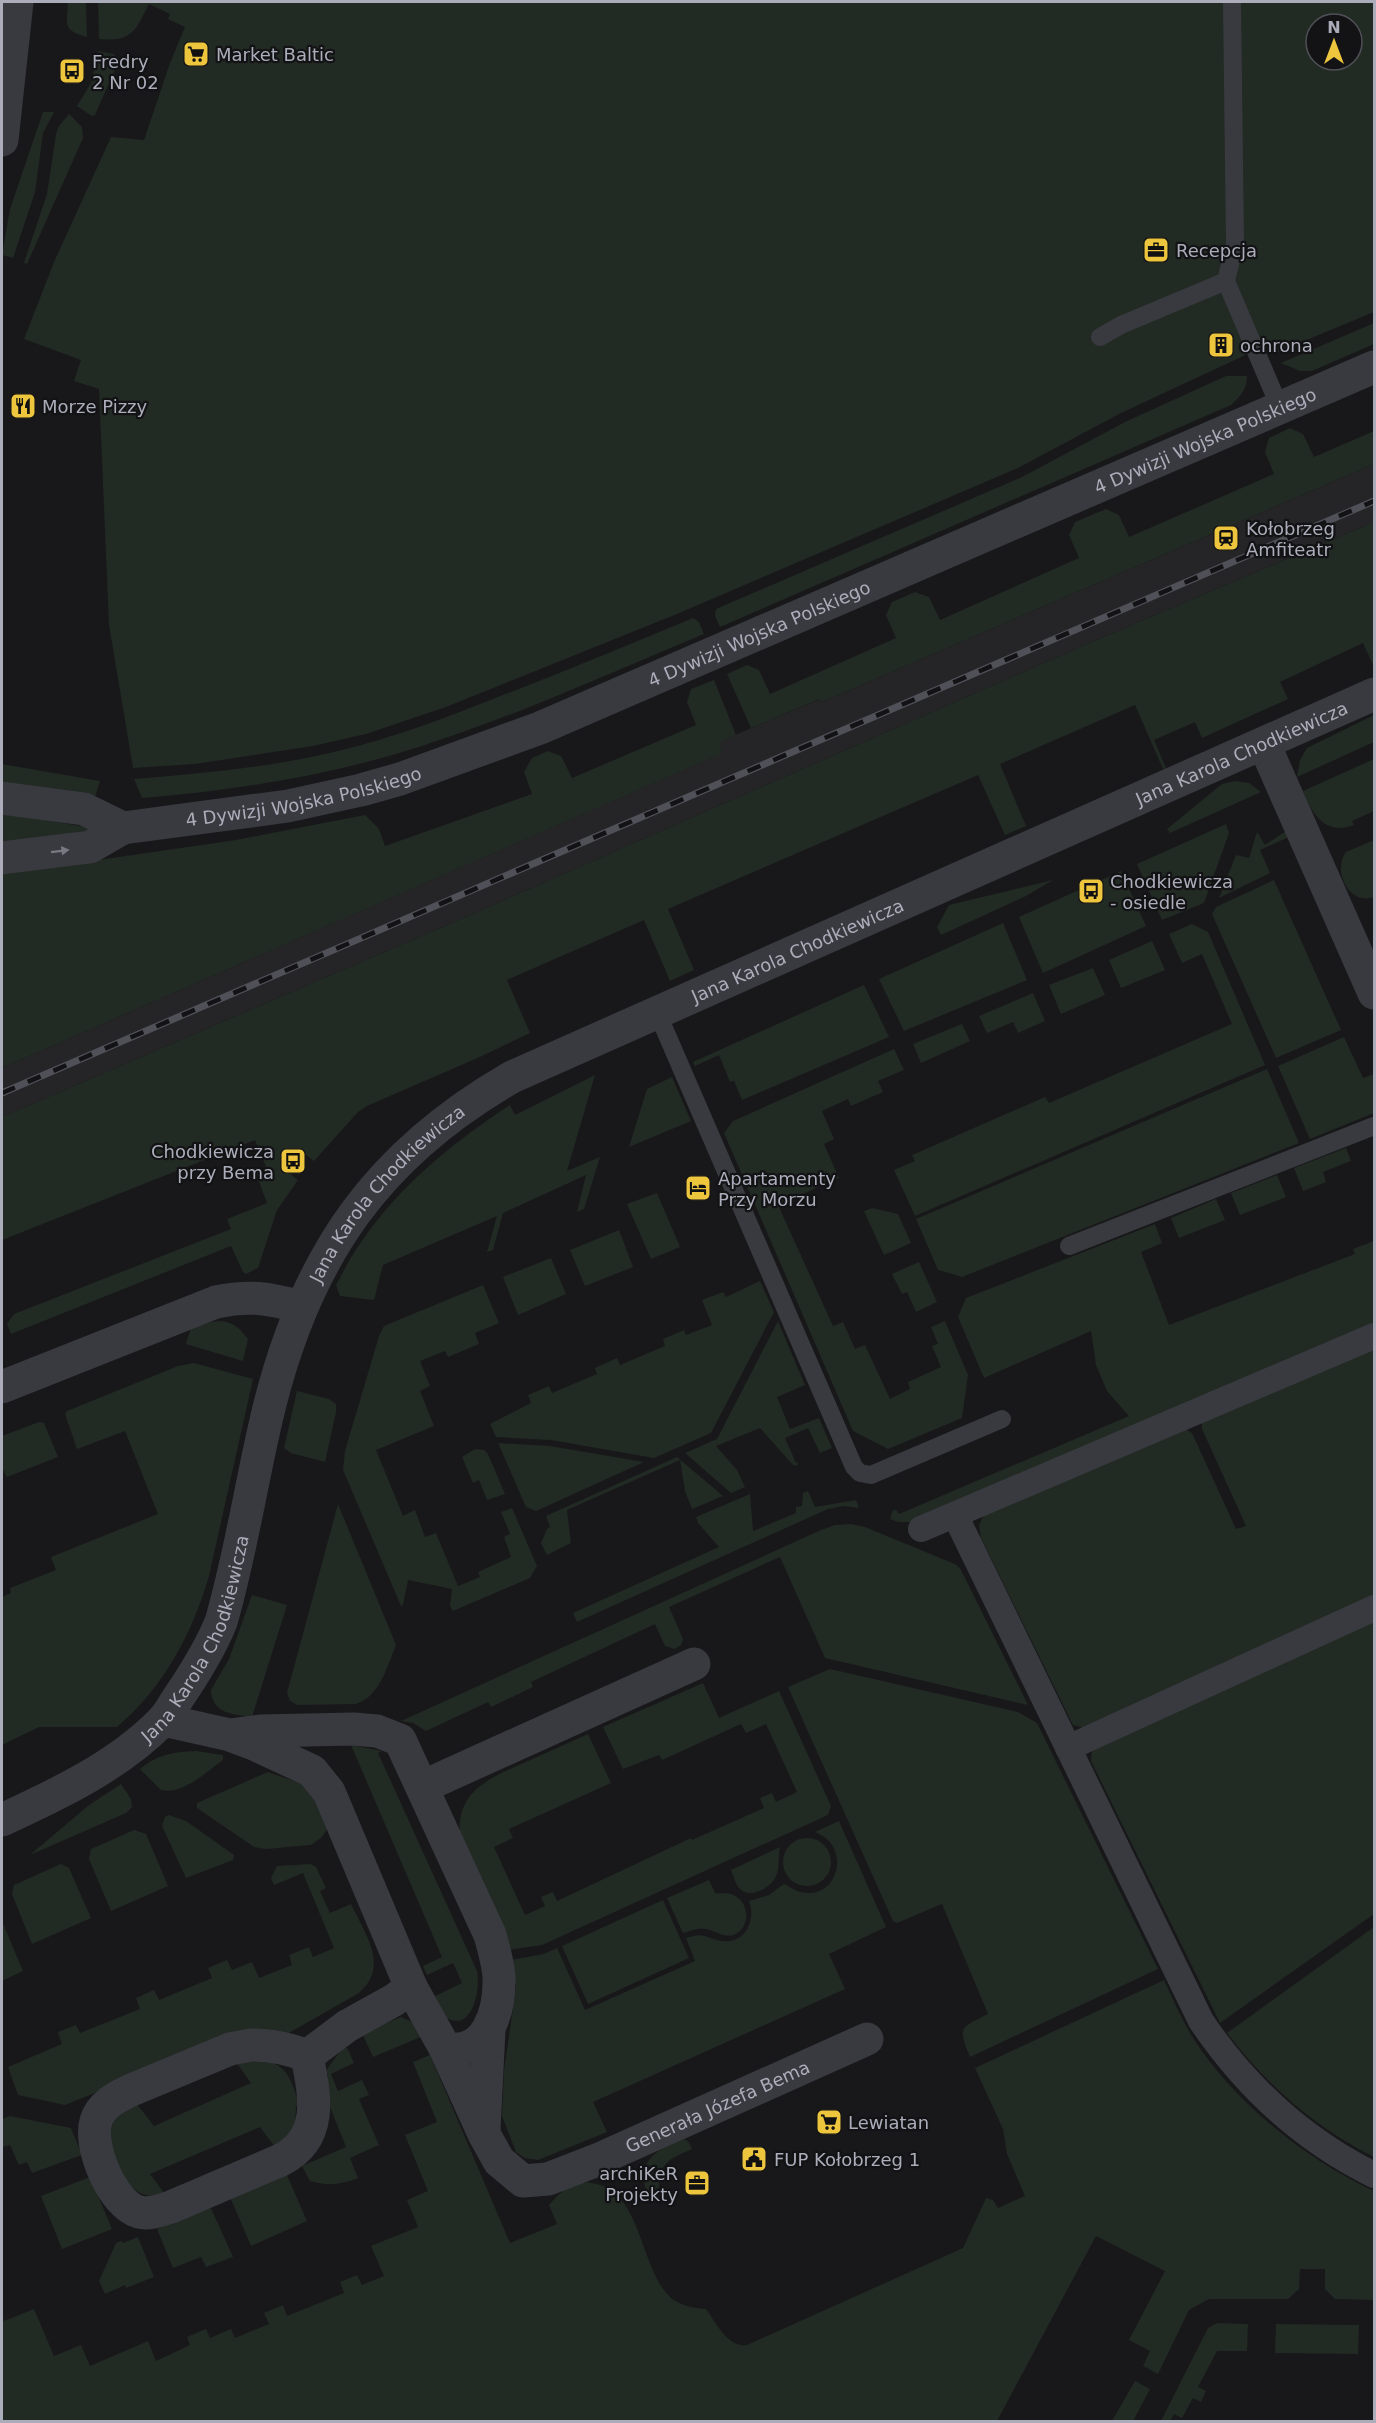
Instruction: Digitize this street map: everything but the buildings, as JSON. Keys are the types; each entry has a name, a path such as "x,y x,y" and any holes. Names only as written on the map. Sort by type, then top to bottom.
{"street":[{"path":"2,140 17,2"},
{"name":"4 Dywizji Wojska Polskiego","path":"2,858 90,847 123,828 316,800 400,779 470,754 540,728 706,657 1374,367"},
{"name":"Jana Karola Chodkiewicza","path":"2,1820 79,1783 163,1720 210,1650 221,1622 282,1360 301,1307 340,1232 370,1194 435,1128 476,1098 512,1077 1374,694"},
{"path":"1264,744 1374,993"},
{"path":"2,798 84,809 123,828"},
{"path":"2,1387 216,1302 240,1297 260,1297 301,1307"},
{"path":"921,1529 1374,1336"},
{"path":"955,1515 1201,2021 1247,2080 1287,2118 1329,2150 1374,2175"},
{"path":"1068,1748 1374,1608"},
{"path":"422,1787 694,1664"},
{"name":"Generała Józefa Bema","path":"163,1720 230,1735 254,1744 312,1771 329,1792 411,1987 445,2048 484,2134 499,2161 523,2181 548,2179 597,2160 867,2039"},
{"name":"Generała Józefa Bema","path":"230,1735 260,1731 353,1729 377,1731 400,1740 490,1935 496,1958 498,1993 489,2030 484,2134"},
{"path":"307,2056 347,2026 394,2000 411,1987"},
{"path":"445,2048 458,2050 475,2044 489,2030"},
{"path":"251,2045 272,2045 307,2056 312,2080 313,2118 305,2141 296,2152 157,2212 141,2212 128,2207 118,2198 98,2154 93,2133 100,2113 114,2098 230,2049 251,2045"}],"lane":[{"path":"1232,2 1235,243 1226,281 1280,408"},
{"path":"1100,337 1121,325 1226,281"},
{"path":"657,1012 854,1467 860,1473 871,1474 1002,1419"},
{"path":"1069,1246 1374,1126"}],"shaded area":[{"path":"68,2 86,2 87,37 73,32 68,26"},
{"path":"98,2 1374,2 1374,312 1273,354 1267,345 1121,413 1018,468 677,614 446,707 366,734 313,746 195,764 133,768 109,625 99,389 74,381 81,360 24,339 54,262 111,137 144,140 170,63 185,27 168,19 170,14 149,4 132,33 119,39 99,39"},
{"path":"98,51 114,54 118,63 95,115 92,116 77,106 91,83"},
{"path":"43,112 54,112 43,133 35,192 13,258 2,255 10,209"},
{"path":"69,114 82,127 83,138 27,264 24,263 47,194 56,134 59,126"},
{"path":"1374,323 1374,344 1312,371 1300,371 1281,363"},
{"path":"1226,376 1247,376 1243,392 1231,405 720,627 715,616 716,609 1022,477 1125,422"},
{"path":"1290,428 1303,434 1314,457 1374,431 1374,464 822,702 820,699 751,728 727,674 747,665 759,670 770,694 896,638 886,615 892,602 915,592 929,597 940,620 1079,558 1069,535 1075,522 1106,509 1119,515 1129,537 1274,474 1265,452 1269,438"},
{"path":"1374,464 1374,522 1087,644 470,915 2,1117 2,1068 722,753 718,743 751,728 821,699 822,702"},
{"path":"1374,522 1374,667 1363,643 1280,682 1288,699 1202,738 1195,722 1154,740 1166,768 1163,769 1135,705 1000,764 1026,826 1005,835 978,775 668,909 694,970 670,981 644,920 507,980 530,1033 367,1106 358,1112 314,1161 305,1154 289,1173 298,1180 277,1210 258,1268 246,1274 243,1272 231,1246 11,1334 7,1324 14,1314 231,1229 227,1219 267,1203 256,1174 267,1169 255,1140 2,1240 2,1117 470,915 1087,644"},
{"path":"693,618 699,622 704,634 509,715 389,756 266,783 142,798 134,779 265,765 362,745 460,712"},
{"path":"714,680 736,735 719,743 723,753 2,1068 2,874 236,840 365,815 379,829 385,846 532,794 524,772 532,758 548,751 561,756 572,778 696,725 687,702 691,689"},
{"path":"1374,715 1374,742 1297,777 1300,760 1307,748"},
{"path":"1374,759 1374,811 1352,821 1354,825 1344,828 1335,828 1321,821 1315,815 1303,791"},
{"path":"2,764 100,781 95,797 2,783"},
{"path":"1235,781 1249,783 1261,792 1170,833 1167,829 1222,784"},
{"path":"2,813 89,828 87,831 2,843"},
{"path":"1226,824 1229,833 1204,903 1162,920 1137,864"},
{"path":"1286,831 1289,837 1260,850 1270,873 1219,898 1236,855 1249,858 1257,832 1265,845"},
{"path":"1374,840 1374,897 1365,898 1350,892 1345,885 1342,877 1342,860 1346,852"},
{"path":"1121,871 1146,926 1043,973 1019,917"},
{"path":"1053,880 1026,896 941,935 937,927 949,905"},
{"path":"1274,880 1341,1030 1276,1058 1212,914 1216,907"},
{"path":"1003,923 1027,980 904,1031 879,979"},
{"path":"1192,924 1208,932 1265,1065 915,1216 894,1170 915,1161 912,1155 1045,1097 1049,1103 1232,1024 1202,954 1182,963 1169,934"},
{"path":"1152,941 1165,970 1121,988 1109,960"},
{"path":"1093,968 1105,995 1061,1014 1049,985"},
{"path":"864,985 889,1037 742,1100 734,1081 730,1082 719,1055 695,1066 693,1062"},
{"path":"1033,993 1045,1021 1018,1033 1013,1022 987,1033 979,1016"},
{"path":"962,1024 970,1041 921,1063 913,1044"},
{"path":"1344,1037 1363,1078 1374,1074 1374,1113 1310,1139 1278,1066"},
{"path":"894,1049 904,1070 878,1081 883,1092 851,1106 848,1099 822,1111 834,1139 824,1144 839,1178 778,1205 833,1326 843,1322 855,1349 865,1345 890,1399 910,1389 908,1382 941,1367 932,1346 938,1344 931,1327 945,1321 968,1375 962,1418 888,1449 853,1431 724,1133 733,1121"},
{"path":"1267,1069 1299,1143 962,1277 938,1270 916,1219"},
{"path":"595,1075 567,1171 600,1157 584,1209 577,1212 586,1175 503,1213 493,1250 487,1252 497,1216 383,1265 374,1300 340,1296 336,1285 369,1230 404,1189 444,1153 510,1105 515,1115"},
{"path":"672,1077 691,1121 629,1147 647,1089"},
{"path":"1346,1148 1351,1161 1323,1172 1326,1182 1303,1191 1294,1168"},
{"path":"1277,1175 1286,1197 1240,1215 1231,1193"},
{"path":"657,1193 680,1247 651,1259 627,1204"},
{"path":"1216,1199 1225,1220 1179,1238 1171,1218"},
{"path":"872,1208 898,1214 911,1243 884,1255 864,1211"},
{"path":"1155,1224 1162,1243 1141,1252 1169,1325 1355,1254 1353,1249 1374,1241 1374,1324 915,1522 898,1522 890,1519 893,1510 899,1514 1129,1416 1107,1391 1096,1365 1091,1331 984,1378 958,1317 966,1298"},
{"path":"619,1230 633,1267 585,1286 570,1250"},
{"path":"551,1258 566,1294 518,1315 503,1277"},
{"path":"919,1262 937,1302 916,1312 907,1292 902,1294 892,1274"},
{"path":"760,1281 774,1312 711,1433 654,1458 551,1440 496,1437 490,1424 531,1403 528,1395 549,1386 552,1393 597,1374 595,1368 617,1358 620,1365 665,1346 663,1339 684,1330 686,1335 712,1325 702,1300 723,1292 726,1297"},
{"path":"483,1285 499,1323 475,1333 479,1344 448,1357 445,1351 420,1361 430,1386 420,1391 434,1426 376,1450 403,1516 415,1510 425,1537 436,1533 458,1586 480,1577 478,1572 511,1557 504,1537 510,1534 501,1512 512,1508 537,1566 530,1578 453,1611 450,1606 452,1589 408,1580 401,1606 343,1470 345,1451 384,1326"},
{"path":"222,1321 237,1327 248,1339 243,1361 186,1344 191,1328"},
{"path":"778,1321 805,1385 777,1397 790,1429 819,1418 832,1448 820,1453 808,1428 785,1438 796,1463 798,1462 797,1466 793,1465 760,1428 716,1446 737,1470 745,1487 731,1493 685,1453 717,1439"},
{"path":"1374,1345 1374,1598 1084,1728 1073,1725 981,1538 979,1525 985,1513 1185,1429 1192,1433 1236,1529 1246,1526 1202,1429 1202,1422"},
{"path":"194,1363 253,1379 209,1576 185,1639 149,1695 117,1727 39,1727 2,1745 2,1597 11,1593 10,1588 56,1570 51,1557 158,1514 125,1431 77,1449 65,1414 67,1411 178,1366"},
{"path":"297,1391 329,1399 336,1404 325,1462 291,1453 284,1448"},
{"path":"39,1422 44,1423 58,1457 7,1477 2,1468 2,1436"},
{"path":"498,1443 550,1446 644,1462 536,1511 526,1507"},
{"path":"475,1449 484,1450 488,1454 505,1494 487,1500 479,1480 473,1483 462,1457"},
{"path":"677,1457 723,1496 692,1509 685,1491 680,1460 567,1510 571,1543 547,1555 541,1543 550,1527 546,1516"},
{"path":"808,1491 815,1507 856,1500 859,1508 844,1506 828,1509 577,1622 573,1613 719,1547 698,1523 696,1517 750,1494 753,1531 796,1513 796,1507 802,1506 803,1493"},
{"path":"338,1504 396,1645 382,1680 364,1700 356,1704 297,1705 290,1701 287,1693"},
{"path":"851,1524 865,1527 960,1568 1028,1705 825,1658 780,1557 669,1607 683,1639 681,1645 675,1649 665,1646 655,1624 531,1682 533,1687 491,1707 488,1702 426,1731 413,1723 401,1721 821,1530 835,1525"},
{"path":"252,1595 287,1605 252,1717 219,1708 212,1698 211,1690 229,1659"},
{"path":"1374,1621 1374,1914 1220,2023 1091,1761 1092,1750"},
{"path":"830,1669 1018,1712 1037,1723 1158,1969 970,2057 964,2039 964,2029 967,2025 988,2014 942,1904 897,1923 893,1921 788,1687"},
{"path":"703,1683 719,1718 779,1691 831,1806 828,1815 542,1945 508,1950 460,1838 463,1808 478,1787 489,1780 588,1734 611,1783 509,1829 513,1838 494,1847 525,1915 545,1906 541,1897 553,1892 557,1901 691,1838 692,1840 764,1808 760,1798 772,1793 776,1802 797,1792 766,1724 746,1733 741,1724 662,1760 659,1755 623,1769 603,1727"},
{"path":"351,1745 382,1751 378,1753 477,1971 477,1989 473,2008 462,2020 454,2021 445,2017 435,1996 462,1983 453,1963 427,1975 423,1966 442,1957"},
{"path":"196,1751 223,1755 223,1760 194,1781 178,1789 161,1790 140,1769 166,1755"},
{"path":"268,1772 308,1786 331,1824 321,1838 311,1845 266,1849 254,1847 197,1808 197,1803"},
{"path":"121,1784 131,1799 132,1807 126,1813 30,1855 89,1805"},
{"path":"169,1815 186,1821 234,1855 233,1860 186,1878 162,1826 165,1817"},
{"path":"839,1821 886,1927 829,1954 845,1989 593,2102 607,2132 538,2160 525,2158 516,2152 502,2116 504,2071 516,1987 511,1960 544,1954 557,1948 585,2010 695,1961 686,1938 698,1935 723,1941 738,1939 750,1922 749,1901 769,1895 784,1884 801,1892 814,1893 824,1888 832,1881 837,1860 834,1849 827,1839 815,1832"},
{"path":"134,1830 146,1834 168,1886 111,1911 89,1859 91,1849"},
{"path":"802,1838 812,1838 824,1845 831,1857 831,1867 824,1879 812,1886 802,1886 787,1875 783,1867 783,1857 794,1842"},
{"path":"780,1847 777,1873 770,1885 754,1893 748,1893 739,1888 731,1870"},
{"path":"61,1864 69,1868 91,1918 32,1944 12,1894 14,1885"},
{"path":"311,1864 316,1867 326,1888 320,1891 330,1913 351,1904 368,1938 374,1961 373,1972 368,1983 359,1993 287,2034 124,2081 65,2105 18,2095 8,2067 62,2044 58,2032 76,2025 80,2033 140,2009 136,1998 154,1990 159,2000 212,1978 208,1968 227,1960 232,1970 252,1962 259,1978 292,1965 289,1955 309,1947 313,1957 334,1948 303,1873 274,1885 271,1878 277,1866"},
{"path":"709,1880 715,1893 733,1895 744,1905 746,1921 737,1934 728,1936 703,1929 683,1933 667,1898"},
{"path":"663,1900 689,1958 588,2004 562,1946"},
{"path":"2,1921 23,1971 2,1981"},
{"path":"1374,1927 1374,2157 1332,2133 1293,2104 1242,2052 1227,2033"},
{"path":"1164,1980 1193,2038 1229,2085 1273,2127 1297,2146 1348,2178 1374,2191 1374,2300 1335,2299 1325,2289 1325,2269 1300,2269 1299,2289 1288,2299 1209,2299 1189,2310 1158,2374 1143,2366 1150,2351 1129,2340 1165,2271 1096,2236 997,2421 2,2421 2,2315 4,2321 34,2309 54,2356 81,2345 90,2366 148,2341 156,2361 190,2345 187,2337 206,2329 210,2338 231,2329 235,2338 269,2324 264,2313 283,2305 287,2316 344,2293 340,2282 357,2275 362,2285 384,2276 371,2246 418,2227 407,2200 428,2191 405,2135 437,2122 413,2062 430,2055 510,2243 557,2224 549,2205 567,2188 578,2183 591,2183 607,2188 620,2199 630,2213 658,2281 668,2295 685,2305 706,2309 728,2339 740,2345 747,2345 963,2248 986,2198 993,2200 998,2208 1025,2196 1007,2154 1003,2129 975,2068"},
{"path":"401,2017 412,2022 423,2036 373,2057 362,2033"},
{"path":"344,2046 348,2049 354,2063 331,2074 338,2091 362,2080 369,2095 359,2099 379,2145 350,2158 358,2178 334,2184 316,2183 310,2181 302,2166 346,2147 328,2102 328,2074 325,2072"},
{"path":"234,2059 270,2062 284,2071 295,2090 299,2105 296,2106 295,2128 275,2147 260,2127 150,2174 165,2194 154,2196 142,2194 134,2189 121,2172 112,2150 111,2129 116,2117 136,2103 154,2126 251,2083"},
{"path":"10,2116 71,2128 82,2155 32,2173 27,2162 19,2165 10,2145 3,2147 2,2119"},
{"path":"684,2139 688,2141 692,2149 667,2162 661,2172 659,2187 648,2195 644,2183 646,2165 657,2152"},
{"path":"286,2173 307,2221 251,2246 230,2197"},
{"path":"90,2177 112,2229 62,2249 41,2196"},
{"path":"210,2206 233,2257 206,2267 201,2257 173,2268 157,2229"},
{"path":"138,2237 154,2277 126,2288 125,2285 105,2294 99,2281 116,2243 122,2241 123,2243"},
{"path":"1217,2323 1248,2324 1247,2351 1217,2351 1198,2387 1206,2391 1201,2402 1193,2398 1182,2418 1174,2414 1170,2421 1161,2421 1208,2328"},
{"path":"1276,2324 1359,2325 1358,2354 1275,2353"},
{"path":"1135,2381 1150,2389 1133,2421 1112,2421"}],"railway":[{"path":"2,1093 1374,501"}],"place":[{"name":"Market Baltic","path":"196,54"},
{"name":"Fredry 2 Nr 02","path":"72,71"},
{"name":"Recepcja","path":"1156,250"},
{"name":"ochrona","path":"1221,345"},
{"name":"Morze Pizzy","path":"23,406"},
{"name":"Kołobrzeg Amfiteatr","path":"1226,538"},
{"name":"Chodkiewicza - osiedle","path":"1091,891"},
{"name":"Chodkiewicza przy Bema","path":"293,1161"},
{"name":"Apartamenty Przy Morzu","path":"698,1188"},
{"name":"Lewiatan","path":"829,2122"},
{"name":"FUP Kołobrzeg 1","path":"754,2159"},
{"name":"archiKeR Projekty","path":"697,2183"}]}
